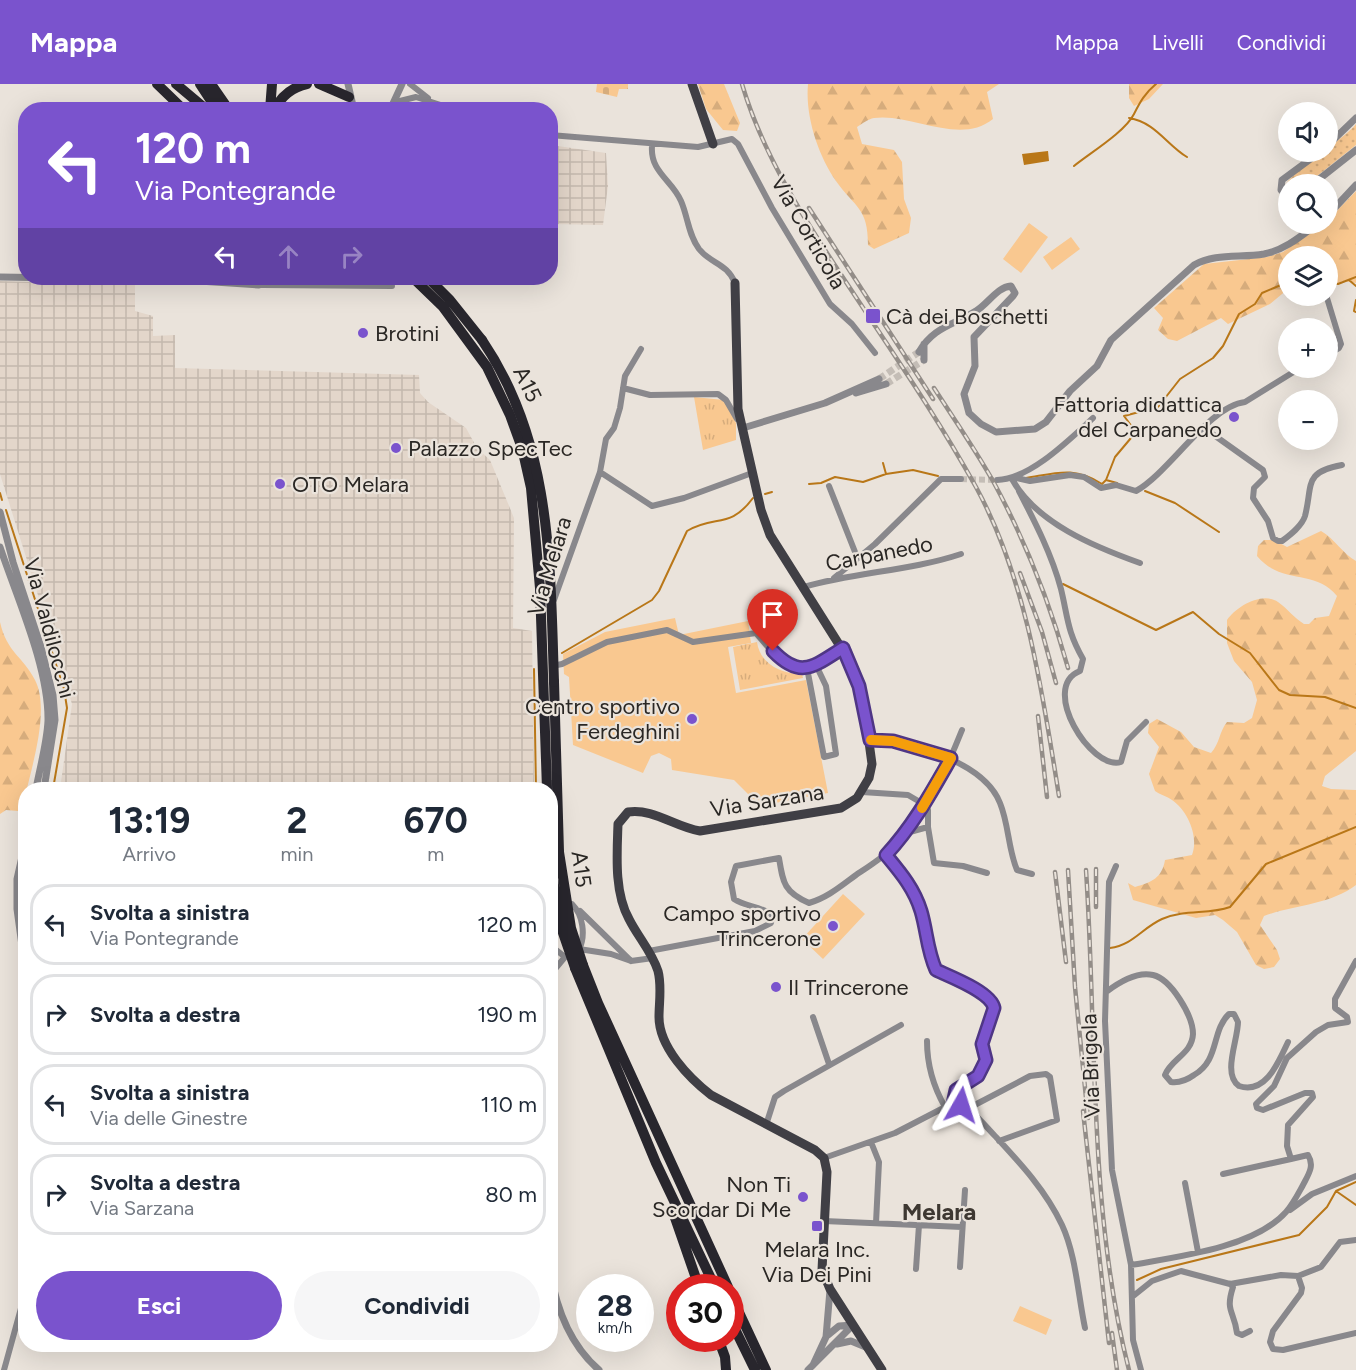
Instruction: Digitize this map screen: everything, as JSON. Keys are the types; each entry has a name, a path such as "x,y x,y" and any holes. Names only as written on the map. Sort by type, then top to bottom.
{"highway":[{"path":"157,84 176,102"},
{"path":"176,84 197,102"},
{"path":"181,84 198,102"},
{"path":"200,84 212,102"},
{"path":"211,84 223,102"},
{"path":"272,84 272,102"},
{"path":"285,95 292,84"},
{"path":"279,102 293,88 308,84"},
{"path":"319,84 349,102"},
{"name":"A15","path":"420,285 443,307 487,368 510,415 522,448 531,488 540,588 547,782"},
{"name":"A15","path":"435,285 450,300 494,359 521,413 534,454 541,485 550,583 557,782"},
{"name":"A15","path":"558,822 559,852 579,966"},
{"name":"A15","path":"558,906 563,933 579,966 656,1163 709,1274"},
{"name":"A15","path":"593,1005 722,1274"},
{"path":"656,1163 694,1274"},
{"path":"744,1323 766,1370"},
{"path":"744,1348 755,1370"},
{"path":"723,1352 726,1370"}],"main road":[{"path":"692,84 713,144"},
{"path":"735,283 735,385 742,428 765,522 843,648 859,686 870,740 872,764 869,778 862,792"},
{"name":"Via Sarzana","path":"824,1158 815,1150 711,1095 700,1086 661,1034 659,973 651,954 629,920 620,889 618,824 628,812 649,812 687,829 711,830 841,808 862,792"},
{"path":"824,1158 828,1172 822,1270 830,1289 882,1370"}],"street":[{"path":"348,84 353,102"},
{"path":"393,102 402,84"},
{"path":"410,84 436,102"},
{"path":"416,84 436,102"},
{"path":"404,102 416,97 436,102"},
{"path":"1338,135 1356,118"},
{"path":"558,136 652,146 698,147 713,144"},
{"name":"Via Corticola","path":"713,144 732,139 738,144 772,208 830,304 852,324 875,353"},
{"path":"652,146 651,156 656,168 681,200 692,238 701,251 730,271 735,283"},
{"path":"1326,174 1356,150"},
{"path":"1290,174 1306,162"},
{"path":"1338,204 1356,185"},
{"path":"919,352 942,327 977,311 1004,287 1011,286 1015,293 1013,297 974,337 975,366 966,385 964,401 972,417 996,432 1035,429 1046,422 1071,391 1097,366 1111,340 1194,265 1211,258 1260,254 1282,249 1303,234"},
{"path":"0,277 18,277"},
{"path":"353,285 392,286"},
{"path":"924,344 924,360"},
{"name":"Via Melara","path":"551,782 548,623 560,579 600,472 606,439 614,428 625,375 641,349"},
{"path":"997,480 1014,478 1030,481 1070,475 1084,477 1101,488 1116,485 1136,491 1146,485 1204,428 1236,403 1245,402 1284,378"},
{"path":"623,388 650,395 718,394 726,400 742,428 848,394 879,379"},
{"path":"848,394 869,391 886,384"},
{"path":"1014,478 1065,444 1093,418"},
{"path":"1204,428 1263,471 1265,477 1254,488 1253,498 1268,521 1273,537 1278,542 1301,523 1313,476 1320,469 1342,465"},
{"path":"600,472 652,506 684,498 753,473"},
{"path":"1014,478 1052,564 1060,588 1069,635 1083,659 1080,671 1074,674 1064,690 1066,705 1072,720 1092,750 1110,763 1121,762 1127,741 1146,722"},
{"path":"834,578 875,544 941,479 961,479"},
{"path":"829,486 857,557"},
{"path":"1019,491 1040,510 1093,546 1140,563"},
{"name":"Via Valdilocchi","path":"0,512 13,562 41,647 52,695 55,720 45,782"},
{"name":"Via Valdilocchi","path":"0,547 42,675 46,697 48,722 37,782"},
{"name":"Carpanedo","path":"804,587 834,578 939,561 962,554"},
{"path":"549,666 562,664 607,642 667,630 693,642 756,633 790,666 807,668 843,648"},
{"path":"807,668 824,757 836,754 826,686 816,665"},
{"path":"579,949 611,954 631,961 651,954 755,931 771,923 772,915 767,911 745,906 734,898 731,882 736,866 779,858 782,882 789,892 809,903 822,899 886,855 906,833 951,758 962,730"},
{"path":"870,740 893,741 951,758 990,784 1005,815 1011,858 1017,870 1032,874"},
{"path":"862,792 909,795 920,802"},
{"path":"928,810 931,857 934,863 963,866 987,873"},
{"path":"906,833 928,827"},
{"path":"886,855 914,892 921,912 926,942 936,970 993,1002 994,1008 982,1044 986,1055 982,1070 978,1076 956,1090 953,1104"},
{"name":"Via Brigola","path":"1116,866 1109,882 1106,992 1112,1170 1131,1265 1133,1340 1141,1370"},
{"path":"18,875 18,915"},
{"name":"Via Melara","path":"558,878 572,904 631,961"},
{"path":"558,906 572,904"},
{"path":"558,951 565,957 576,956 584,940 579,911"},
{"path":"558,965 565,957"},
{"path":"1290,1159 1287,1146 1288,1125 1313,1099 1313,1095 1302,1094 1263,1110 1257,1108 1257,1101 1274,1086 1287,1058 1316,1032 1328,1025 1348,1022 1347,1017 1335,1008 1335,999 1356,962"},
{"path":"1106,992 1119,982 1152,974 1162,979 1182,1002 1191,1018 1193,1034 1185,1053 1167,1070 1165,1075 1171,1082 1184,1081 1206,1068 1217,1044 1223,1021 1229,1014 1234,1014 1238,1022 1231,1073 1233,1081 1239,1086 1256,1086 1272,1074 1288,1042"},
{"path":"813,1017 829,1064"},
{"path":"766,1125 775,1098 829,1064 901,1025"},
{"path":"927,1041 927,1062 936,1091 945,1107"},
{"path":"967,1109 1030,1076 1046,1074 1050,1077 1057,1120 999,1141"},
{"path":"824,1158 915,1124 953,1104 967,1109 999,1141 1046,1196 1063,1226 1085,1328"},
{"path":"871,1142 879,1162 876,1223"},
{"path":"1223,1174 1308,1155 1312,1166 1285,1214"},
{"path":"1131,1265 1218,1248 1256,1232 1312,1194 1356,1176"},
{"path":"1185,1183 1198,1252"},
{"path":"960,1268 965,1190"},
{"path":"824,1221 962,1227"},
{"path":"916,1269 919,1225"},
{"path":"1132,1297 1156,1279 1181,1271 1230,1284 1281,1275 1298,1276 1321,1267 1340,1242 1356,1240"},
{"path":"1298,1276 1302,1288 1301,1293 1274,1331 1270,1342 1273,1349 1283,1350 1356,1334"},
{"path":"1230,1284 1233,1287 1228,1306 1235,1321 1237,1333 1242,1335 1250,1331"},
{"path":"826,1337 830,1289"},
{"path":"558,1306 579,1348 599,1370"},
{"path":"4,1370 18,1319"},
{"path":"810,1367 826,1337 839,1326 853,1325"},
{"path":"810,1367 837,1344 853,1325"},
{"path":"837,1344 851,1341 868,1348"}],"shaded area":[{"path":"558,146 606,153 608,186 603,225 558,224"},
{"path":"1048,151 1049,161 1024,165 1022,154"},
{"path":"0,281 18,282 18,285 135,285 135,311 153,316 153,336 175,335 175,368 419,375 420,393 428,402 466,428 477,448 490,460 514,518 513,628 532,631 534,782 61,782 72,704 0,474"}],"green space":[{"path":"597,84 628,84 628,89 619,89 617,97 596,92"},
{"path":"698,84 724,84 740,123 737,131 723,130 706,109"},
{"path":"808,84 999,84 987,92 993,119 980,127 966,130 951,129 889,118 867,120 857,127 862,144 894,150 902,162 904,199 911,218 909,233 874,249 868,245 863,215 836,181 818,147 811,122"},
{"path":"1129,84 1163,84 1149,99 1134,106 1129,98"},
{"path":"1356,124 1356,145 1338,159 1338,140"},
{"path":"1309,162 1335,162 1320,174 1295,174"},
{"path":"1356,191 1356,283 1342,281 1338,284 1338,246 1292,246 1309,234 1338,234 1338,210"},
{"path":"1029,223 1048,237 1021,273 1003,259"},
{"path":"1071,237 1080,249 1052,270 1043,257"},
{"path":"1278,254 1278,297 1270,304 1228,324 1221,318 1177,341 1168,339 1158,330 1163,318 1154,308 1204,264 1267,257"},
{"path":"694,397 724,400 736,423 736,440 703,450"},
{"path":"1321,531 1356,561 1356,751 1325,776 1322,786 1331,789 1356,790 1356,885 1335,897 1264,916 1260,925 1277,950 1280,959 1274,967 1264,969 1256,965 1237,932 1223,920 1215,915 1196,918 1133,900 1128,883 1135,887 1151,881 1159,875 1165,860 1192,855 1194,848 1191,825 1183,811 1172,800 1155,791 1149,774 1159,747 1148,733 1149,724 1157,719 1181,732 1194,747 1211,753 1227,722 1244,723 1252,718 1257,700 1252,682 1234,661 1227,643 1227,620 1243,606 1265,598 1278,602 1304,624 1309,624 1315,618 1329,616 1337,596 1328,587 1319,582 1277,571 1257,556 1258,546 1264,540 1274,540 1287,547"},
{"name":"Centro sportivo Ferdeghini","path":"675,618 679,635 748,621 751,643 728,647 736,693 806,680 828,793 760,806 734,780 672,770 671,759 659,753 651,756 643,773 573,745 569,677 564,674 563,654 605,632"},
{"path":"0,622 11,648 35,680 41,708 38,741 29,782 18,782 18,811 6,810 0,814"},
{"path":"757,642 767,662 779,670 802,674 803,678 740,690 733,647"},
{"name":"Campo sportivo Trincerone","path":"843,894 865,914 823,959 802,939"},
{"path":"1020,1306 1052,1320 1046,1335 1013,1321"}],"waterway":[{"path":"1074,166 1123,128 1146,94 1156,84"},
{"path":"1129,118 1154,129 1187,157"},
{"path":"1338,284 1356,277"},
{"path":"1349,280 1356,286"},
{"path":"1106,480 1115,457 1136,432 1124,416 1158,407 1180,379 1213,358 1223,346 1239,314 1255,304 1262,293 1278,286"},
{"path":"1356,300 1354,311 1356,312"},
{"path":"883,463 886,474"},
{"path":"809,484 821,483 835,477 863,482 886,474 913,470 938,476"},
{"path":"1026,478 1065,472 1083,475 1102,484 1106,480 1117,483"},
{"path":"1145,491 1175,503 1219,532"},
{"path":"765,494 772,492"},
{"path":"0,493 2,500"},
{"path":"562,653 652,600 659,591 687,531 706,523 729,518 737,514 753,498"},
{"path":"6,510 64,689 67,708 54,782"},
{"path":"1063,584 1156,630 1193,612 1219,634 1250,653 1279,690 1290,695 1325,697 1356,708"},
{"path":"534,669 536,782"},
{"path":"1110,948 1131,940 1162,919 1230,907 1266,864 1356,827"},
{"path":"1137,1280 1161,1269 1299,1235 1327,1207 1336,1191 1356,1182"},
{"path":"1336,1191 1356,1205"}],"tunnel":[{"path":"879,379 919,352"},
{"path":"886,384 924,360"},
{"path":"961,479 997,480"}],"railway":[{"path":"742,84 760,134 797,205 944,432 994,523 1008,560 1030,637 1059,796"},
{"path":"809,208 933,399"},
{"path":"934,388 972,446 1005,503 1045,596 1068,668"},
{"path":"1020,573 1042,632 1056,683"},
{"path":"1038,716 1047,797"},
{"path":"1096,869 1096,907"},
{"path":"1068,870 1075,987 1088,1118"},
{"path":"1086,870 1100,1185 1116,1309 1129,1370"},
{"path":"1055,872 1066,962"},
{"path":"1083,1111 1109,1343"},
{"path":"1112,1333 1117,1370"}],"slow traffic":[{"path":"871,740 893,741 951,758 922,808"}],"place":[{"name":"Cà dei Boschetti","path":"873,316"},
{"name":"Brotini","path":"363,333"},
{"name":"Fattoria didattica del Carpanedo","path":"1234,417"},
{"name":"Palazzo SpecTec","path":"396,448"},
{"name":"OTO Melara","path":"280,484"},
{"name":"Centro sportivo Ferdeghini","path":"692,719"},
{"name":"Campo sportivo Trincerone","path":"833,926"},
{"name":"Il Trincerone","path":"776,987"},
{"name":"Non Ti Scordar Di Me","path":"803,1197"},
{"name":"Melara Inc. Via Dei Pini","path":"817,1226"}],"district":[{"name":"Melara","path":"939,1212"}],"route":[{"path":"773,651 790,666 805,669 816,665 843,648 859,686 870,740 893,741 951,758 920,813 899,842 886,855 914,892 921,912 926,942 936,970 993,1002 994,1008 982,1044 986,1060 978,1076 956,1090 953,1104 961,1105"}]}
